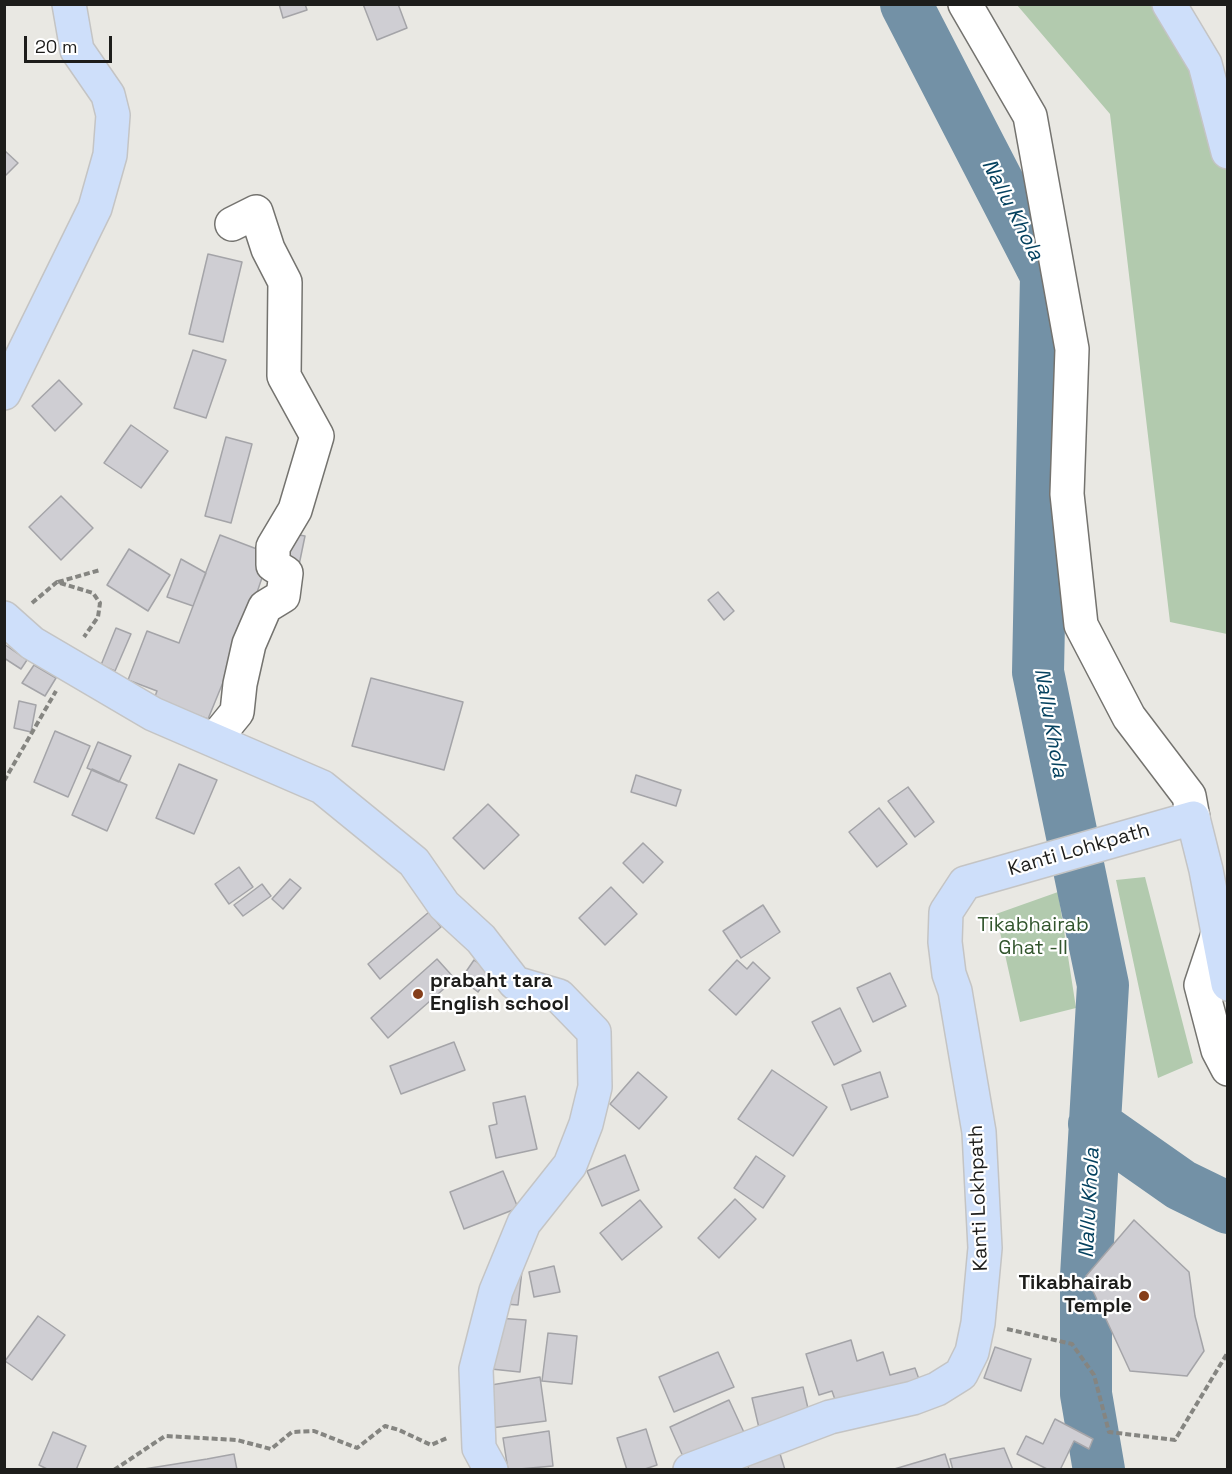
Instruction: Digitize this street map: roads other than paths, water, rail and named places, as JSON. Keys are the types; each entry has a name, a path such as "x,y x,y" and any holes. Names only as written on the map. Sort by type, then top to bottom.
{"main road":[{"path":"4,393 95,208 112,144 114,114 108,95 77,50 69,4"},
{"path":"1169,4 1205,64 1227,152"},
{"path":"4,618 32,643 153,714 322,787 414,862 444,905 481,939 515,984 559,996 594,1032 595,1087 586,1124 570,1165 524,1222 496,1291 476,1370 485,1459"},
{"path":"1192,818 1219,931 1227,984"},
{"name":"Kanti Lohkpath","path":"965,883 1192,818"},
{"name":"Kanti Lokhpath","path":"690,1470 830,1417 913,1398 937,1389 961,1374 972,1352 978,1323 985,1248 980,1132 956,991 949,974 945,942 946,912 965,883"}],"street":[{"path":"965,4 1030,116 1072,349 1067,494 1081,625 1129,717 1189,796 1192,818"},
{"path":"215,739 237,712 249,644 265,607 283,596 286,573 273,565 273,547 295,510 317,436 284,376 285,282 268,249 256,212 232,224"},
{"path":"1219,931 1201,986 1218,1050 1227,1070"}],"waterway":[{"name":"Nallu Khola","path":"906,4 1046,275 1038,672 1103,985 1086,1276 1086,1394 1099,1470"},
{"path":"1094,1124 1181,1185 1228,1208"}],"place":[{"name":"prabaht tara English school","path":"418,994"},
{"name":"Tikabhairab Temple","path":"1144,1296"}],"park label":[{"name":"Tikabhairab Ghat -II","path":"1033,938"}]}
